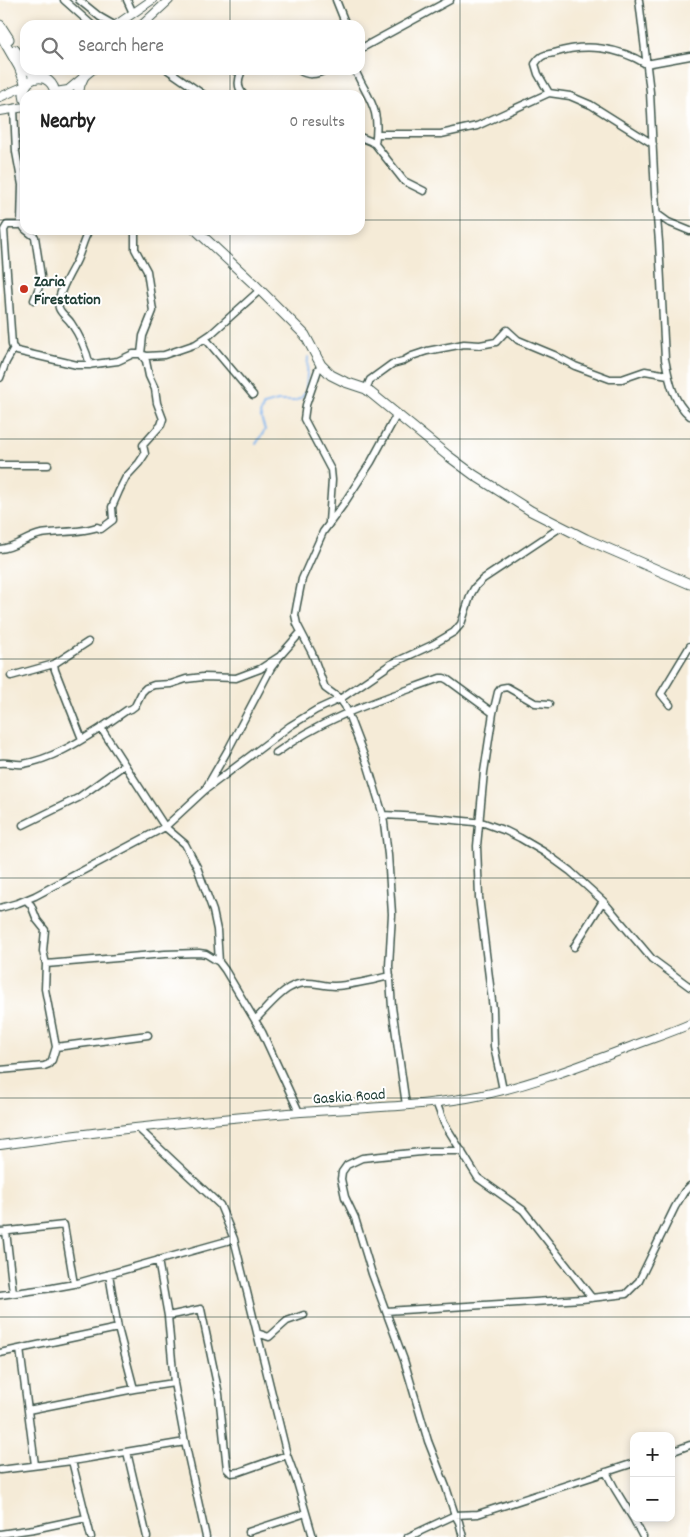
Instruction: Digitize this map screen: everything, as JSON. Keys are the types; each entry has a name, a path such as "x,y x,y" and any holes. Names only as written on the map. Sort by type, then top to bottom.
{"highway":[{"path":"0,25 20,56"},
{"path":"0,34 20,69"},
{"path":"22,75 26,86"},
{"path":"35,75 38,78"},
{"path":"79,90 84,76"},
{"path":"24,90 32,79 38,78 44,78 52,84 54,90"},
{"path":"201,235 305,335 321,366 332,375 345,382 366,389 426,439 474,475 531,511 561,527 690,584"}],"main road":[{"path":"122,20 152,0"},
{"path":"147,20 169,0"},
{"path":"38,78 42,75"},
{"path":"68,90 84,76"},
{"path":"0,98 26,86"},
{"path":"0,110 20,107"},
{"name":"Gaskia Road","path":"0,1145 138,1128 468,1098 503,1090 590,1062 690,1024"}],"street":[{"path":"64,0 86,20"},
{"path":"79,0 107,20"},
{"path":"127,0 133,13"},
{"path":"336,0 344,20"},
{"path":"365,45 450,0"},
{"path":"639,0 650,92 666,365 668,376 679,403 690,416"},
{"path":"549,93 538,74 535,64 540,57 564,50 587,47 612,50 633,56 646,64 690,56"},
{"path":"175,75 197,90"},
{"path":"240,90 238,85 241,75"},
{"path":"358,75 374,106 377,134 375,144"},
{"path":"377,134 441,134 477,126 549,93 570,96 591,105 653,144"},
{"path":"14,108 16,152 20,174"},
{"path":"365,139 375,144 404,181 424,191"},
{"path":"657,214 668,222 690,231"},
{"path":"658,224 668,222"},
{"path":"20,225 7,226 4,230 12,346 17,351 77,365 118,361 133,354 164,356 196,344 205,338 260,290"},
{"path":"33,235 35,237 41,276 34,300"},
{"path":"87,235 67,278 58,304 61,312 70,321 86,348 90,365"},
{"path":"0,549 42,534 97,527 101,529 113,520 112,507 126,477 145,454 143,445 161,425 163,419 155,389 149,376 146,361 141,354 143,336 153,311 146,271 135,249 135,235"},
{"path":"366,389 370,380 392,364 427,351 464,344 496,342 507,330 518,340 575,366 610,379 622,379 645,370 668,376"},
{"path":"205,338 253,395"},
{"path":"0,378 14,348"},
{"path":"659,373 666,365"},
{"path":"321,366 303,413 306,424 331,470 329,524"},
{"path":"397,414 371,462 317,543 302,579 295,614 301,632 315,659 325,688 340,699 344,706 368,766 383,816 389,863 392,914 390,976 396,1038 406,1105"},
{"path":"0,465 48,465"},
{"path":"0,908 18,904 165,827 205,790 290,726 316,710 340,699 391,664 432,645 454,632 461,624 468,601 479,583 561,527"},
{"path":"205,790 258,691 280,656 301,632"},
{"path":"11,676 54,664 88,642"},
{"path":"670,705 661,694 690,646"},
{"path":"0,763 21,764 40,760 64,750 131,709 146,688 154,685 171,684 186,679 236,678 260,669 280,656"},
{"path":"54,664 82,739"},
{"path":"276,753 295,739 346,712 444,678 493,713"},
{"path":"503,1090 494,1046 492,1009 479,897 477,846 479,823 493,713 498,692 501,688 507,687 535,703 549,704"},
{"path":"101,728 165,827 185,844 197,867 213,911 217,930 219,962"},
{"path":"23,825 78,798 124,765"},
{"path":"383,816 424,817 489,824 544,852 570,871 603,901 652,959 690,986"},
{"path":"0,1070 49,1064 56,1046 45,989 46,964 43,950 45,930 36,920 31,905 26,900"},
{"path":"574,947 603,901"},
{"path":"46,964 147,955 206,954 219,962 235,985 262,1032 299,1112"},
{"path":"255,1020 288,988 296,985 311,982 332,986 345,985 390,976"},
{"path":"56,1046 148,1035"},
{"path":"436,1102 444,1123 478,1178 523,1210 592,1298"},
{"path":"138,1128 220,1205 234,1239 287,1455 313,1537"},
{"path":"462,1151 431,1151 362,1158 349,1163 344,1168 341,1180 372,1274 404,1360 428,1441 463,1537"},
{"path":"386,1311 592,1298 626,1294 639,1281 684,1192 690,1186"},
{"path":"13,1293 3,1232 64,1226 74,1284"},
{"path":"0,1295 74,1284 234,1239"},
{"path":"158,1260 168,1316 174,1383 206,1537"},
{"path":"109,1274 118,1328 134,1389"},
{"path":"168,1316 201,1309 219,1394 227,1469 231,1473 239,1472 287,1455"},
{"path":"257,1334 269,1337 287,1321 304,1314"},
{"path":"0,1353 118,1328"},
{"path":"20,1350 35,1465"},
{"path":"28,1410 174,1383"},
{"path":"0,1470 72,1461 185,1442"},
{"path":"675,1450 690,1444"},
{"path":"127,1452 147,1537"},
{"path":"72,1461 91,1537"},
{"path":"408,1537 455,1515 478,1514 630,1464"},
{"path":"606,1472 643,1537"},
{"path":"248,1532 306,1513"},
{"path":"0,1534 86,1518"},
{"path":"34,1529 36,1537"}],"waterway":[{"path":"256,444 265,430 260,414 264,405 278,401 295,401 302,397 306,391 308,357"}],"place":[{"name":"Zaria Firestation","path":"24,289"}]}
